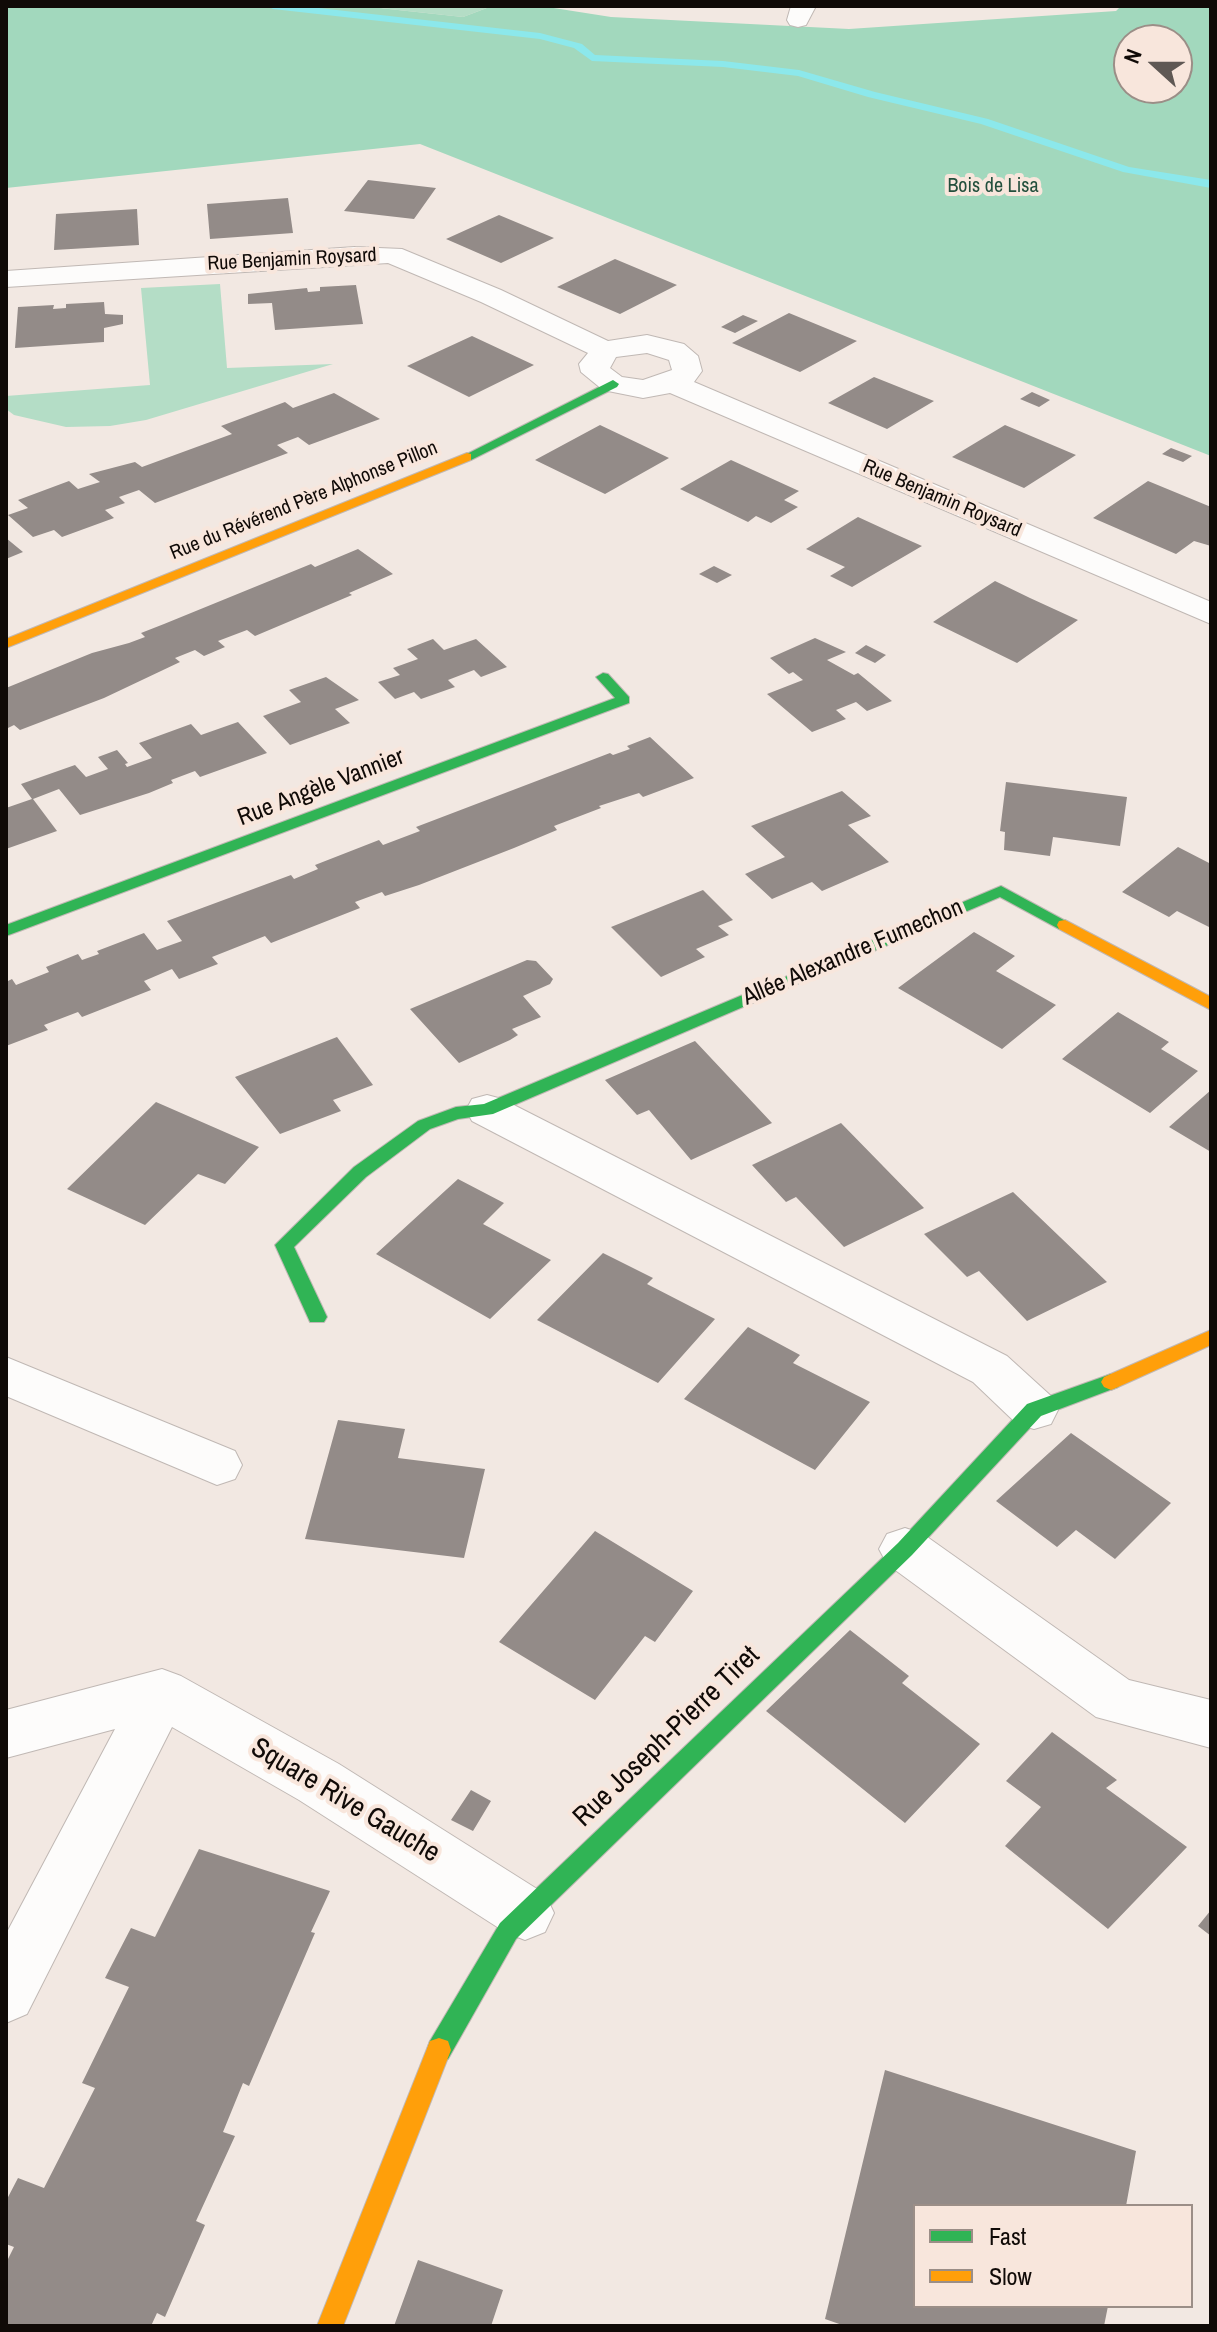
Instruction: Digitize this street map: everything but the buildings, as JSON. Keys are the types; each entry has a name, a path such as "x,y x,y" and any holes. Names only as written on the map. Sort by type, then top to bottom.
{"street":[{"name":"Rue Benjamin Roysard","path":"6,279 392,255 491,296 606,351"},
{"path":"647,344 674,350 683,356 687,371 672,383 643,389 613,384 602,378 594,364 606,351 647,344"},
{"name":"Rue Benjamin Roysard","path":"672,383 1211,614"},
{"name":"Rue du Révérend Père Alphonse Pillon","path":"6,644 442,470 613,384"},
{"name":"Rue Angèle Vannier","path":"6,931 624,700 603,677"},
{"name":"Allée Alexandre Fumechon","path":"317,1317 284,1245 360,1172 424,1125 456,1113 487,1110 1001,891 1211,1004"},
{"path":"487,1110 990,1369 1034,1410"},
{"name":"Rue Joseph-Pierre Tiret","path":"330,2326 436,2056 508,1931 905,1549 1034,1410 1098,1388 1211,1337"},
{"path":"6,1376 217,1465"},
{"path":"905,1549 1115,1700 1211,1724"},
{"path":"6,1734 162,1693"},
{"path":"6,1994 162,1693"},
{"name":"Square Rive Gauche","path":"162,1693 319,1782 525,1913"}],"green space":[{"name":"Bois de Lisa","path":"6,6 361,6 463,17 492,6 541,6 611,17 849,29 1116,11 1121,6 1211,6 1211,456 420,144 6,188"},
{"path":"361,6 492,6 463,17"},
{"path":"220,284 227,368 333,364 146,420 110,426 66,427 14,415 6,409 6,396 150,385 141,288"}],"waterway":[{"path":"273,6 540,36 578,46 592,58 723,64 799,73 872,95 984,121 1127,170 1211,184"}],"traffic: fast":[{"path":"467,457 613,384"},
{"path":"6,931 624,700 603,677"},
{"path":"317,1317 284,1245 360,1172 424,1125 456,1113 487,1110 1001,891 1065,925"},
{"path":"439,2050 508,1931 905,1549 1034,1410 1111,1382"}],"traffic: slow":[{"path":"6,644 467,457"},
{"path":"1065,925 1211,1004"},
{"path":"1111,1382 1211,1337"},
{"path":"330,2326 439,2050"}]}
